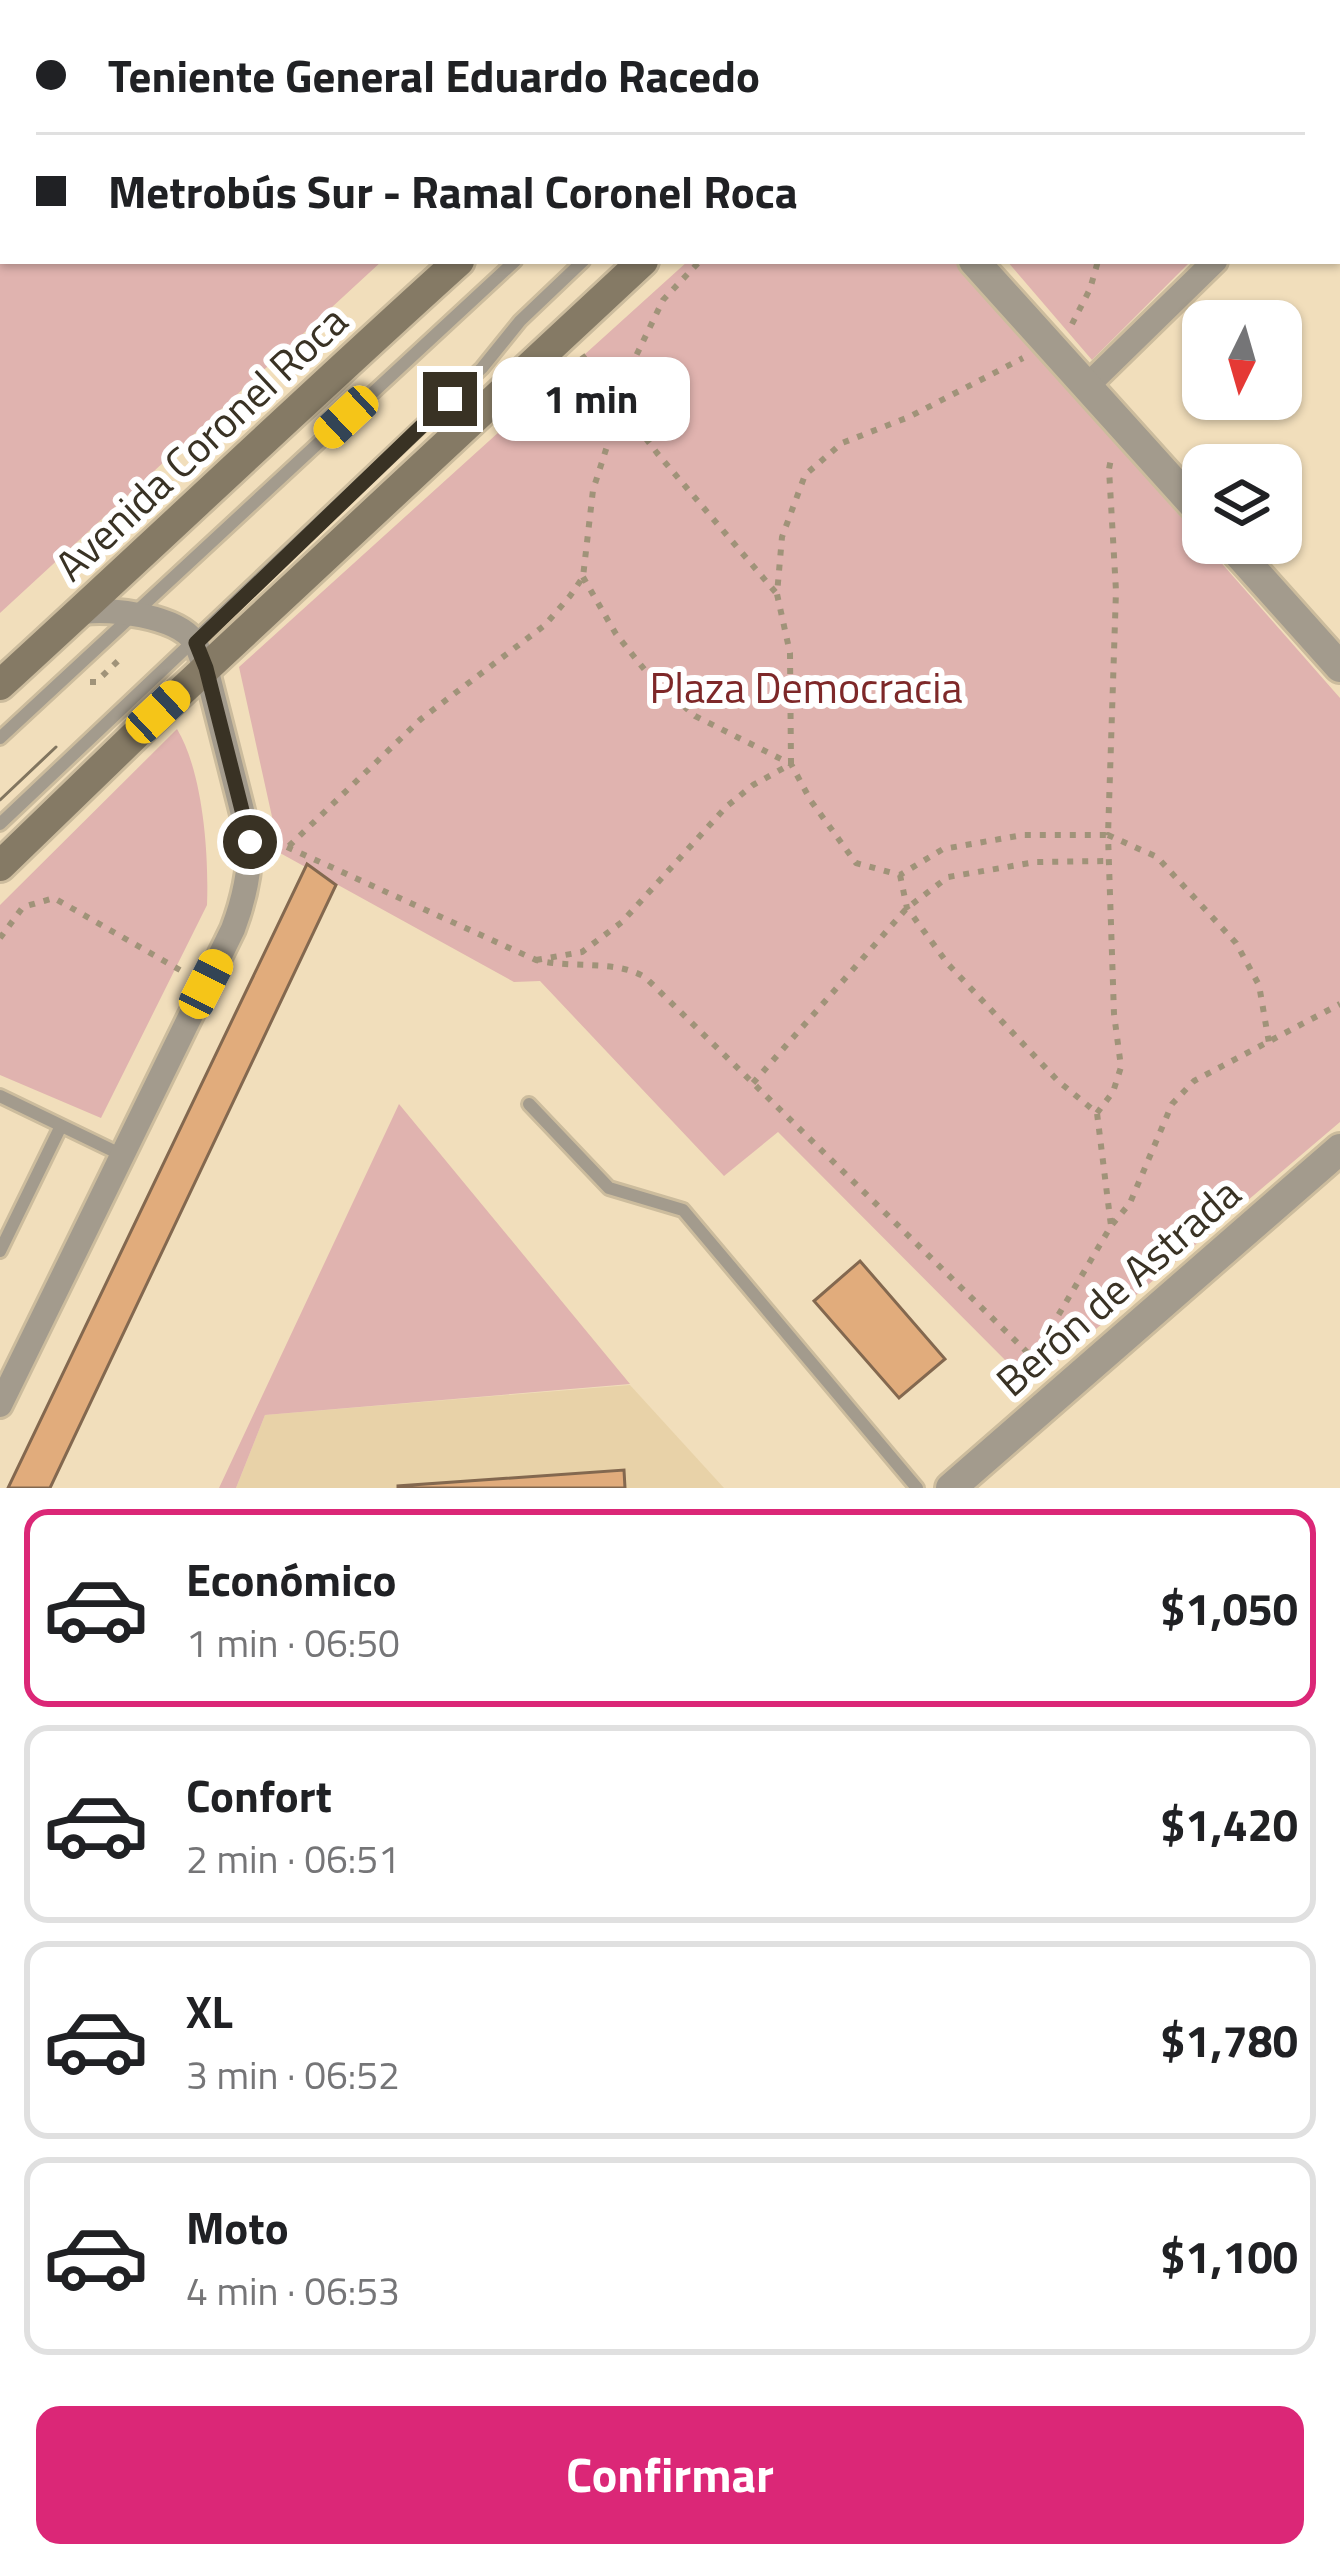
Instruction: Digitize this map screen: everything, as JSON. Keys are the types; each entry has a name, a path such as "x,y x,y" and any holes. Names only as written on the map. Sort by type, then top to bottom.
{"main road":[{"name":"Avenida Coronel Roca","path":"0,686 456,264"},
{"path":"0,866 201,655 640,264"}],"street":[{"path":"977,264 1182,491"},
{"path":"1087,387 1212,264"},
{"path":"1247,564 1340,667"},
{"path":"0,1405 244,899 250,842 201,655 158,620 106,608 84,612"},
{"name":"Berón de Astrada","path":"951,1488 1340,1149"}],"lane":[{"path":"0,738 511,264"},
{"path":"0,824 136,696 201,655 580,264"},
{"path":"0,1096 122,1155"},
{"path":"530,1104 608,1188 683,1210 917,1488"},
{"path":"0,1251 61,1126"}],"path":[{"path":"287,847 421,718 545,625 583,577 593,490 636,356 662,300 697,264"},
{"path":"1096,264 1090,289 1067,334 908,417 842,442 806,475 782,537 777,594 790,653 791,764 856,863 900,875 943,849 1023,835 1108,835 1156,857 1236,943 1259,985 1269,1042"},
{"path":"565,333 777,594"},
{"path":"1097,1113 1113,1092 1121,1067 1114,1014 1108,835 1116,591 1109,470 1119,421"},
{"path":"583,577 616,634 648,674 695,716 791,764"},
{"path":"94,651 136,696"},
{"path":"536,960 582,952 622,922 726,807 791,764"},
{"path":"250,842 287,847 536,960 560,966 613,967 645,977 1033,1358"},
{"path":"753,1084 907,908 948,877 1036,862 1109,861"},
{"path":"900,875 907,908 948,964 1058,1082 1097,1113 1112,1226"},
{"path":"0,938 23,908 54,898 206,984"},
{"path":"1046,1404 1025,1373 1130,1203 1172,1105 1194,1081 1340,1004"}],"shaded area":[{"path":"630,1385 724,1488 236,1488 265,1415"}],"green space":[{"path":"0,264 379,264 0,613"},
{"name":"Plaza Democracia","path":"685,264 959,264 1182,518 1182,564 1222,564 1340,698 1340,1122 1030,1385 778,1132 724,1176 540,981 514,982 280,853 239,667"},
{"path":"1010,264 1188,264 1092,360"},
{"path":"177,729 198,790 207,905 101,1118 0,1075 0,905"},
{"path":"399,1104 630,1384 265,1415 236,1488 219,1488"}],"building":[{"path":"307,864 336,885 50,1488 8,1488"},
{"path":"860,1261 945,1359 899,1398 814,1301"},
{"path":"624,1470 625,1488 398,1488 398,1486"}],"tram line":[{"path":"0,800 56,747"}],"route":[{"path":"250,842 196,643 450,399"}]}
